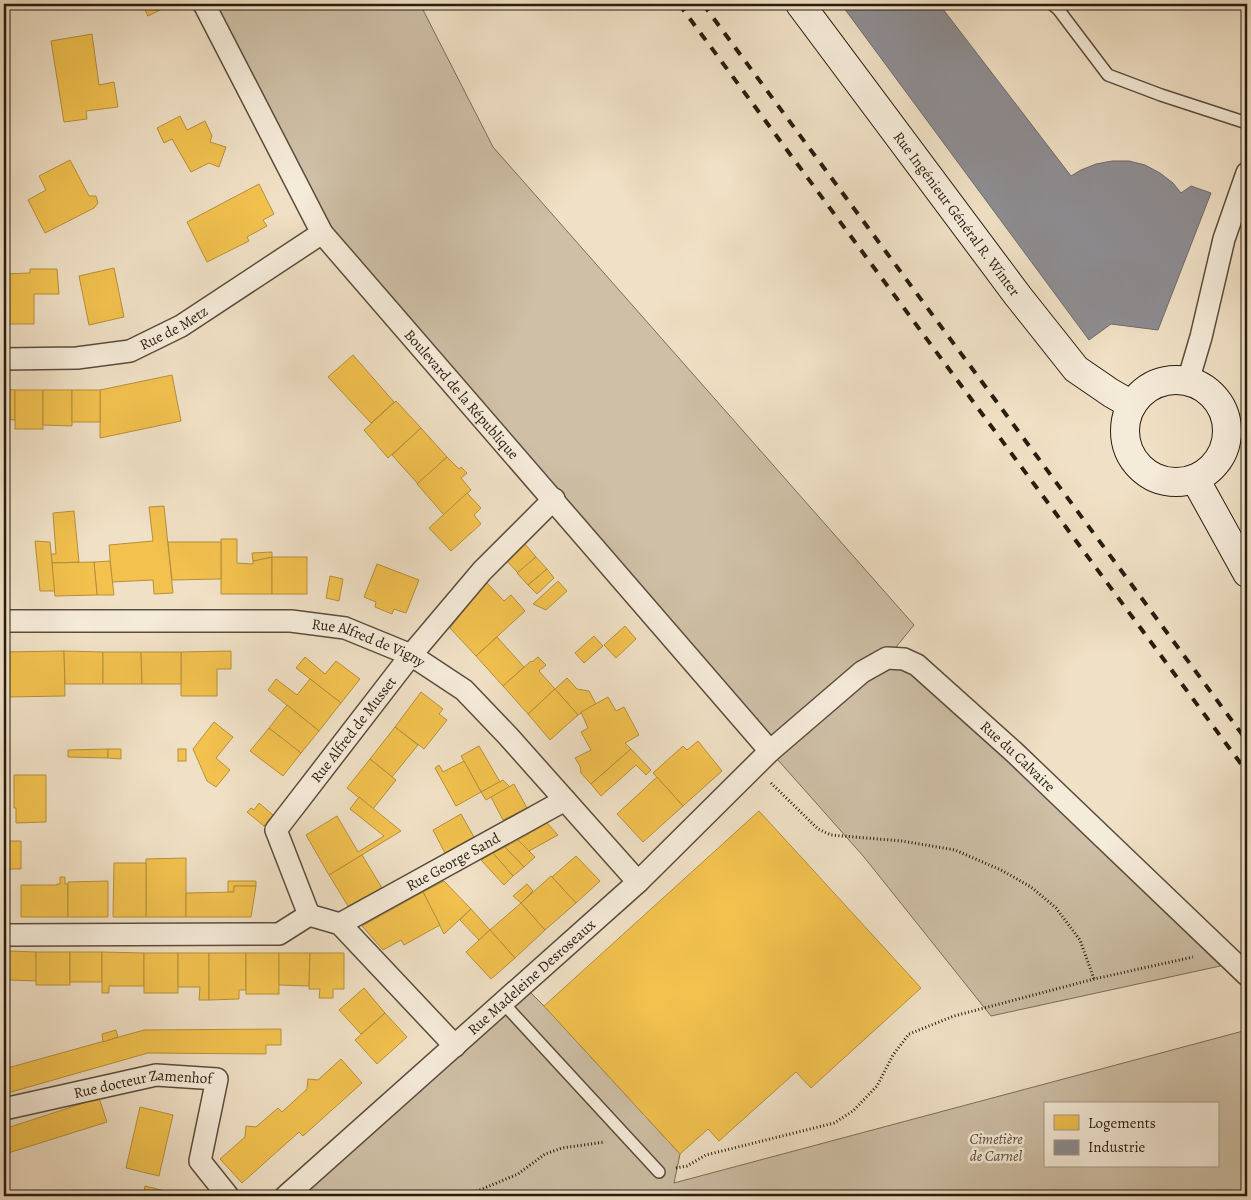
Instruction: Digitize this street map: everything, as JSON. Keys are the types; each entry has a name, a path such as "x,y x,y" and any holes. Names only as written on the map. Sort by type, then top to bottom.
{"street":[{"name":"Boulevard de la République","path":"204,4 322,233 554,499 763,759"},
{"name":"Rue Ingénieur Général R. Winter","path":"800,4 1018,296 1076,369 1111,394 1132,405"},
{"path":"1188,381 1201,337 1224,239 1247,174"},
{"name":"Rue de Metz","path":"4,359 77,358 130,351 181,326 322,233"},
{"path":"1173,380 1188,381 1209,391 1218,401 1224,412 1228,428 1227,442 1222,455 1206,474 1176,483 1160,480 1147,473 1136,463 1128,450 1125,433 1127,416 1139,394 1159,382 1173,380"},
{"path":"1194,479 1247,573"},
{"name":"Rue Alfred de Musset","path":"309,915 276,830 411,655 482,571 554,499"},
{"name":"Rue Alfred de Vigny","path":"4,621 291,621 345,628 411,655 464,690 508,736 638,882"},
{"name":"Rue du Calvaire","path":"763,759 862,672 888,658 904,659 917,665 1014,752 1247,975"},
{"name":"Rue Madeleine Desroseaux","path":"286,1196 638,882 763,759"},
{"name":"Rue George Sand","path":"340,924 565,800"},
{"path":"4,935 279,934 309,915 340,924 455,1046"},
{"name":"Rue docteur Zamenhof","path":"4,1109 156,1075 218,1079 200,1161 228,1196"}],"lane":[{"path":"1052,4 1058,9 1108,75 1161,96 1247,123"},
{"path":"503,1003 659,1172"}],"path":[{"path":"763,759 818,829 831,835 902,840 955,850 1001,870 1031,887 1056,908 1080,940 1094,979"},
{"path":"659,1172 687,1166 706,1155 834,1123 853,1111 877,1086 893,1055 909,1034 954,1016 1094,979 1192,957 1216,946"},
{"path":"456,1196 474,1192 518,1174 545,1154 562,1148 600,1142"}],"green space":[{"path":"205,4 420,4 493,147 914,625 888,657 904,659 1234,963 991,1016 864,857 322,233"},
{"name":"Cimetière de Carnel","path":"523,985 680,1154 674,1183 1247,1030 1247,1196 303,1196 455,1046"}],"building: Logements":[{"path":"142,4 169,4 170,5 148,16"},
{"path":"92,34 99,85 114,82 118,107 86,111 87,119 64,122 51,41"},
{"path":"180,116 187,130 205,121 212,136 210,142 226,147 219,167 209,163 191,172 172,139 164,143 157,128"},
{"path":"70,160 89,196 96,196 98,203 94,208 45,233 28,200 46,190 39,176"},
{"path":"259,184 274,214 263,220 267,226 247,237 249,241 207,262 187,222"},
{"path":"114,268 124,317 89,325 79,276"},
{"path":"30,269 57,269 59,294 34,294 34,324 4,324 4,274 30,273"},
{"path":"353,355 394,402 371,423 328,377"},
{"path":"172,375 181,421 100,438 100,390"},
{"path":"4,389 15,390 15,420 4,419"},
{"path":"15,390 43,390 43,429 15,429"},
{"path":"43,390 72,390 72,426 43,425"},
{"path":"72,390 100,390 100,422 72,422"},
{"path":"396,401 421,428 388,458 364,430"},
{"path":"421,428 447,457 418,484 392,455"},
{"path":"447,457 459,469 461,467 467,473 461,478 471,490 444,515 417,484"},
{"path":"467,493 481,508 474,515 481,524 451,551 429,528"},
{"path":"164,506 173,593 154,594 153,580 112,582 109,545 153,541 149,507"},
{"path":"74,511 79,562 52,563 51,554 56,554 53,513"},
{"path":"221,539 237,539 237,563 253,564 253,561 272,557 272,594 221,594"},
{"path":"35,541 50,542 55,591 40,591"},
{"path":"168,542 221,542 221,579 172,580"},
{"path":"525,544 536,557 518,573 507,561"},
{"path":"272,552 272,557 253,561 252,553"},
{"path":"272,557 307,557 307,594 272,594"},
{"path":"536,557 547,569 528,585 517,573"},
{"path":"110,561 114,595 97,595 94,562"},
{"path":"94,562 97,595 55,596 52,563"},
{"path":"377,564 419,580 406,613 394,609 392,614 375,607 376,602 364,597"},
{"path":"547,569 554,578 537,594 528,585"},
{"path":"330,576 343,579 339,601 326,598"},
{"path":"558,581 567,591 546,610 533,604"},
{"path":"486,582 504,601 511,595 525,611 476,656 450,628"},
{"path":"625,626 636,639 616,658 604,645"},
{"path":"594,636 603,646 584,663 575,653"},
{"path":"497,637 524,667 503,686 476,656"},
{"path":"64,651 65,696 5,697 5,652"},
{"path":"64,651 103,652 103,684 65,684"},
{"path":"231,651 231,669 217,669 217,696 181,696 181,652"},
{"path":"103,652 141,652 142,684 103,684"},
{"path":"141,652 181,652 181,684 142,684"},
{"path":"305,657 325,674 336,661 360,679 341,703 296,668"},
{"path":"538,657 546,665 539,671 555,689 528,714 503,686"},
{"path":"567,678 577,689 589,691 596,704 578,715 555,689"},
{"path":"276,679 297,695 310,679 341,703 319,731 268,690"},
{"path":"555,689 578,715 550,740 528,714"},
{"path":"421,692 443,709 439,714 447,720 424,749 395,727"},
{"path":"608,697 616,711 624,707 639,735 625,743 631,749 591,784 581,773 580,766 575,758 591,750 581,732 588,728 581,712"},
{"path":"287,705 319,731 301,753 269,728"},
{"path":"214,722 233,737 216,758 230,770 216,787 207,781 193,749"},
{"path":"395,727 418,745 392,777 370,759"},
{"path":"269,728 301,753 283,776 250,751"},
{"path":"698,741 722,771 683,806 653,773 683,746 687,750"},
{"path":"479,746 500,782 481,792 461,756"},
{"path":"108,749 108,758 68,757 68,750"},
{"path":"108,749 121,749 121,759 108,758"},
{"path":"178,749 186,749 186,761 178,761"},
{"path":"631,749 651,770 646,775 636,765 601,796 591,784"},
{"path":"370,759 396,780 373,809 347,788"},
{"path":"464,761 481,792 456,806 435,768 439,765 443,772"},
{"path":"14,775 46,775 46,822 16,823"},
{"path":"657,777 683,806 643,842 617,814"},
{"path":"503,780 510,787 486,800 481,792"},
{"path":"514,784 527,808 503,820 491,797"},
{"path":"359,797 401,831 329,875 306,835 337,816 358,852 384,836 350,809"},
{"path":"259,803 273,815 264,826 247,812 251,808 254,810"},
{"path":"759,811 921,988 811,1088 796,1072 719,1141 708,1129 680,1154 544,1006"},
{"path":"461,814 474,837 445,853 433,830"},
{"path":"547,823 558,835 529,851 518,840"},
{"path":"518,840 535,857 524,867 505,847"},
{"path":"4,841 21,841 21,869 7,869"},
{"path":"505,847 524,867 513,876 493,853"},
{"path":"493,853 513,876 504,885 481,860"},
{"path":"362,855 382,888 348,906 329,875"},
{"path":"576,856 600,881 576,903 552,877"},
{"path":"186,858 186,917 146,917 146,859"},
{"path":"114,863 146,863 146,917 113,917"},
{"path":"551,876 576,903 545,930 521,903"},
{"path":"60,877 65,877 65,884 68,884 68,917 21,917 21,885 57,885 60,884"},
{"path":"108,881 108,917 68,917 68,882"},
{"path":"228,881 256,881 256,886 234,886 234,892 228,892"},
{"path":"444,881 471,909 444,934 423,892"},
{"path":"527,884 533,891 521,903 513,896"},
{"path":"234,886 256,886 251,917 186,917 186,893 234,892"},
{"path":"423,892 440,925 404,945 401,940 383,950 362,926"},
{"path":"521,903 545,930 515,958 490,930"},
{"path":"471,909 490,930 479,940 460,920"},
{"path":"490,930 515,958 491,979 466,952"},
{"path":"4,951 9,951 9,980 4,980"},
{"path":"9,951 36,952 37,981 9,980"},
{"path":"36,952 70,952 70,985 36,985"},
{"path":"70,952 102,952 102,982 70,982"},
{"path":"102,952 144,953 144,986 109,986 109,993 102,993"},
{"path":"144,953 178,953 178,993 144,993"},
{"path":"178,953 209,953 209,1000 199,1000 200,987 178,987"},
{"path":"209,953 246,953 246,990 239,990 239,999 209,1000"},
{"path":"246,953 279,953 279,994 246,994"},
{"path":"279,953 310,953 309,986 279,985"},
{"path":"310,953 344,953 344,989 333,989 333,998 319,998 320,989 309,989"},
{"path":"364,988 385,1013 361,1034 339,1010"},
{"path":"385,1013 407,1037 377,1064 355,1040"},
{"path":"281,1029 281,1045 266,1045 266,1054 148,1053 4,1094 4,1069 144,1030"},
{"path":"116,1030 118,1037 103,1042 102,1034"},
{"path":"341,1059 362,1083 303,1136 299,1132 242,1183 220,1159 245,1137 246,1126 256,1127 278,1108 282,1112 307,1089 308,1079 318,1080"},
{"path":"99,1098 107,1122 5,1154 4,1129"},
{"path":"140,1107 173,1115 159,1176 126,1168"},
{"path":"145,1186 177,1194 176,1196 143,1196"}],"building: Industrie":[{"path":"841,4 939,4 1071,176 1096,164 1112,161 1129,161 1145,165 1160,173 1173,183 1181,193 1191,186 1211,193 1158,330 1111,324 1089,340"}],"railway":[{"path":"679,4 1247,772"},
{"path":"703,4 1247,741"}]}
